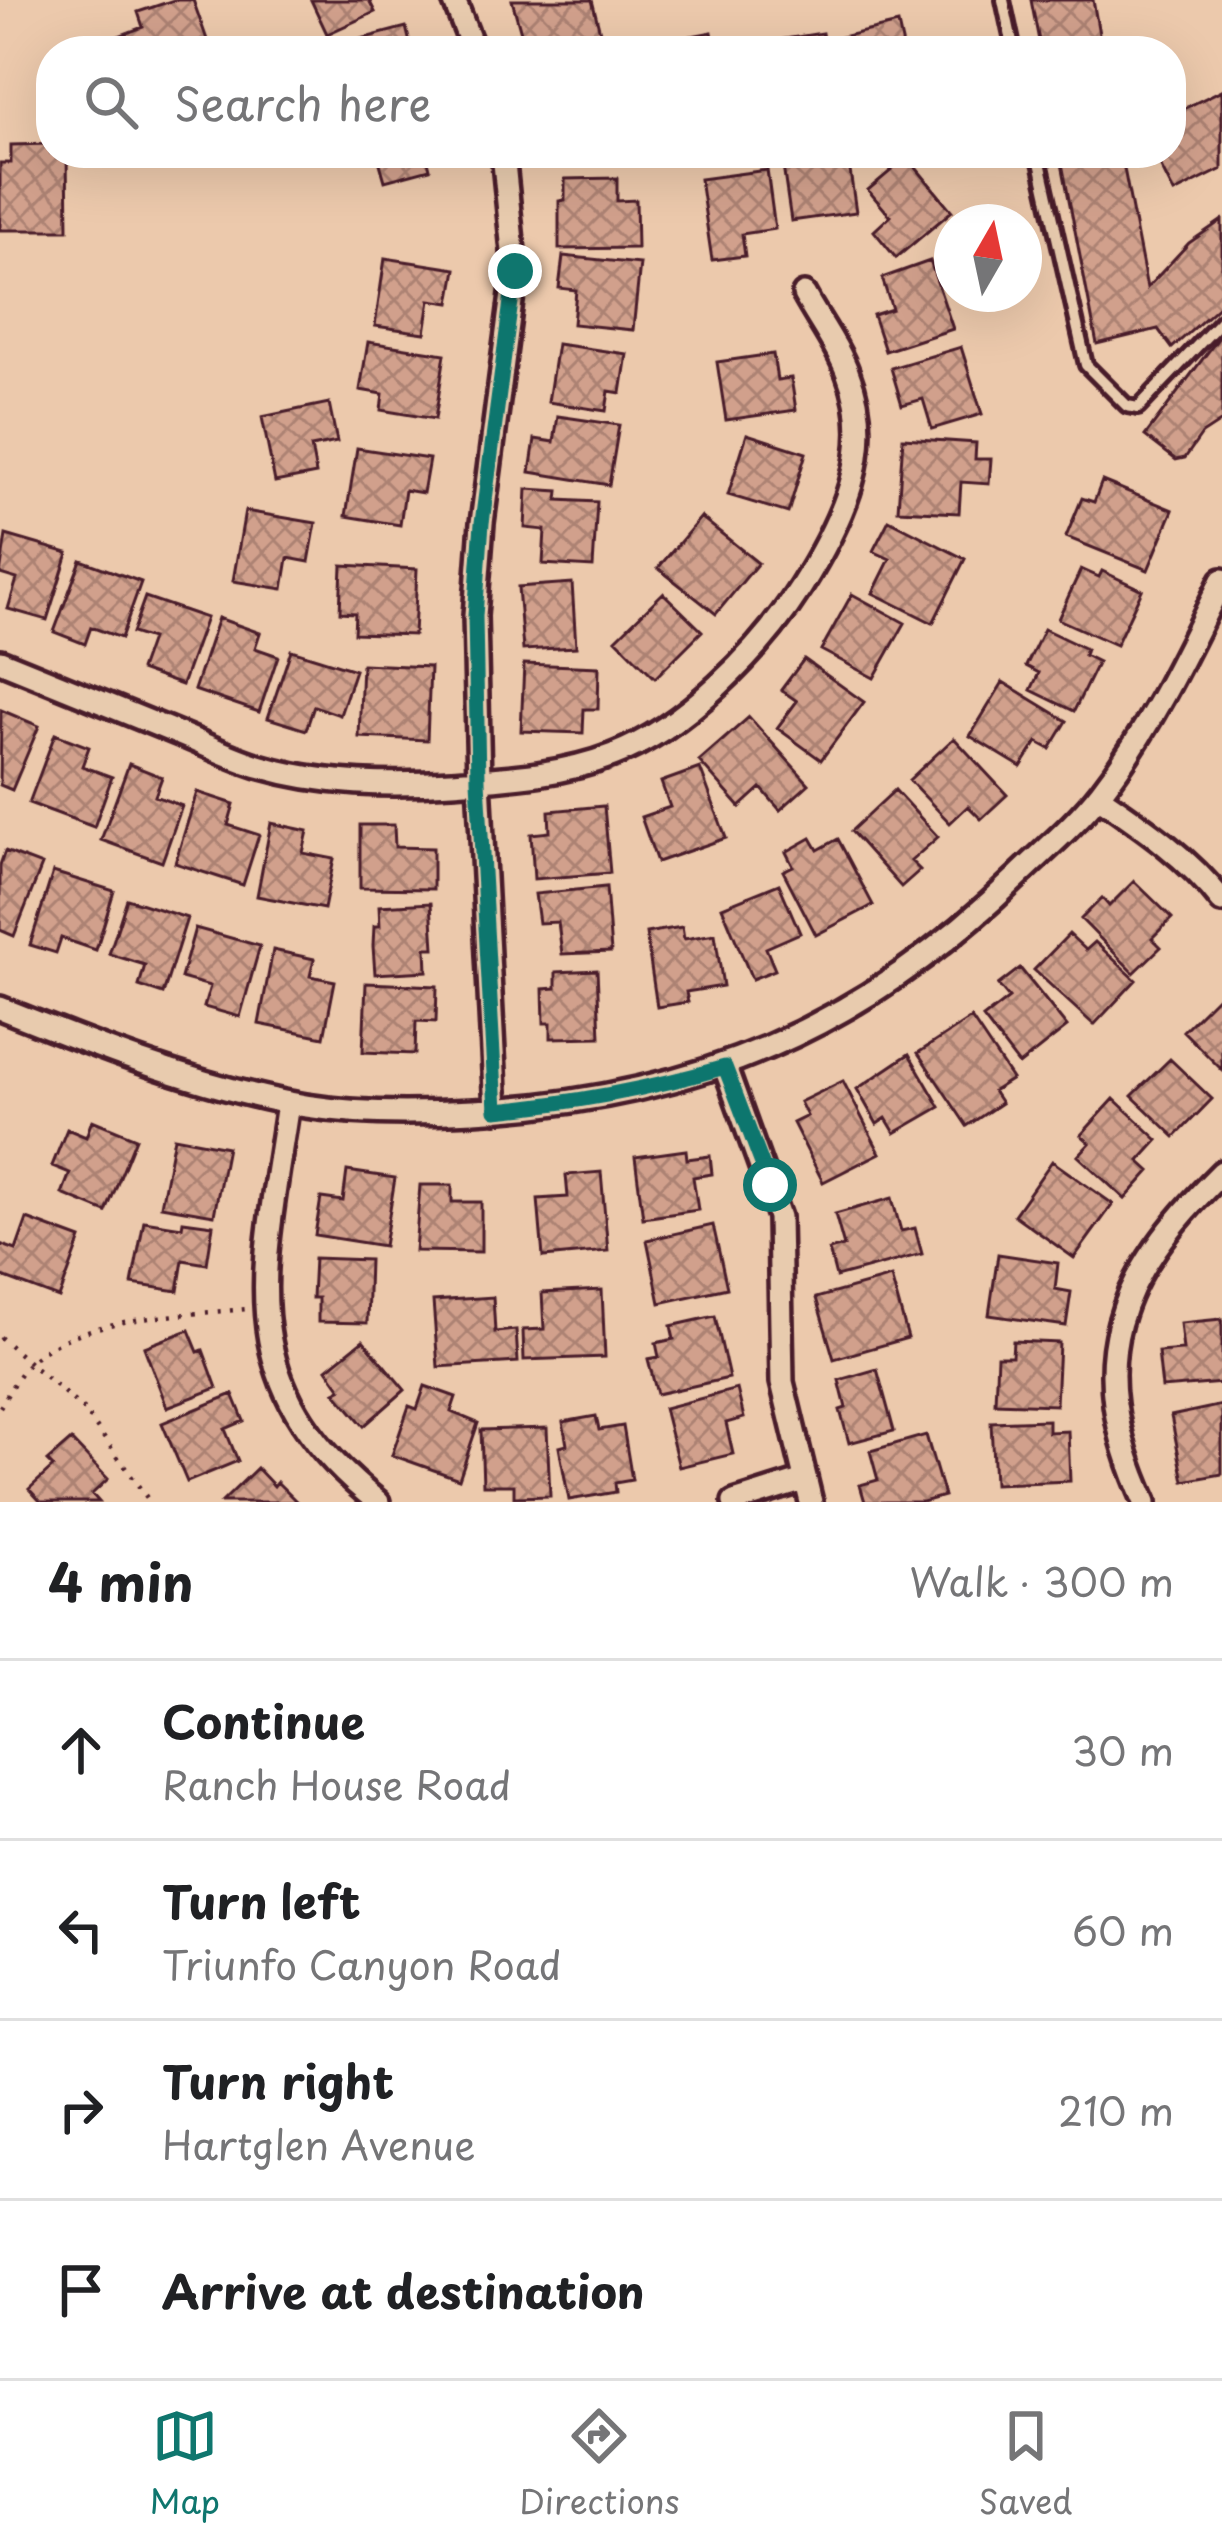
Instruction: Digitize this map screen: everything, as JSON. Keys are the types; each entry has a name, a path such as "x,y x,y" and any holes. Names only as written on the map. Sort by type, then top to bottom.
{"street":[{"path":"454,0 468,36"},
{"path":"496,1110 478,780 477,571 515,271 505,168"},
{"path":"0,661 261,767 318,779 386,785 548,773 637,744 756,650 785,612 836,524 858,462 860,429 848,374 804,294"},
{"path":"0,1008 146,1066 288,1103 393,1112 572,1103 648,1090 725,1067 814,1025 922,959 986,908 1098,796 1158,707 1222,580"},
{"path":"1098,796 1141,824 1207,881 1222,901"},
{"path":"725,1067 779,1217 782,1382 807,1491 734,1502"},
{"path":"288,1103 269,1215 264,1307 274,1363 303,1423 341,1472 378,1502"},
{"path":"1145,1502 1126,1461 1112,1405 1115,1342 1127,1294 1151,1250 1222,1172"}],"lane":[{"path":"1003,0 1011,36"},
{"path":"1041,168 1086,364 1127,406 1138,408 1222,320"}],"path":[{"path":"0,1407 27,1363 85,1333 132,1321 264,1307"},
{"path":"0,1337 84,1410 150,1502"}],"building":[{"path":"174,0 193,0 206,36 119,36 143,27 138,12"},
{"path":"311,0 369,0 375,12 327,34"},
{"path":"512,0 592,0 600,32 522,36"},
{"path":"1031,0 1093,0 1099,36 1038,36"},
{"path":"898,24 901,36 845,36"},
{"path":"406,27 408,36 372,36"},
{"path":"1222,90 1222,169 1174,193 1162,168 1186,168 1186,108"},
{"path":"36,144 36,168 67,168 68,230 0,230 0,163 11,163 11,145"},
{"path":"381,168 430,168 430,169 385,181"},
{"path":"783,168 850,168 856,212 791,221"},
{"path":"894,168 916,168 946,204 934,204 934,226 896,258 874,231 890,216 868,190"},
{"path":"1063,168 1124,168 1147,288 1189,243 1222,220 1222,303 1172,348 1158,329 1097,344"},
{"path":"767,170 775,229 742,234 745,256 712,260 700,179"},
{"path":"617,178 617,201 636,200 637,248 559,249 559,201 565,200 565,179"},
{"path":"563,256 640,264 633,330 573,324 576,290 559,288"},
{"path":"385,258 456,269 450,303 430,300 425,333 375,326"},
{"path":"930,261 934,312 947,312 953,329 885,351 873,315 892,309 882,278"},
{"path":"1222,333 1222,421 1202,434 1185,458 1176,460 1145,436"},
{"path":"368,342 445,354 435,419 381,410 383,394 360,390"},
{"path":"557,344 627,354 621,393 609,391 606,411 548,402"},
{"path":"961,347 982,414 932,429 923,399 902,405 891,368"},
{"path":"773,354 777,380 791,378 796,410 726,420 717,362"},
{"path":"329,403 337,442 311,447 316,474 275,482 262,417"},
{"path":"558,416 619,425 609,485 530,472 535,439 554,442"},
{"path":"747,434 806,453 788,513 728,495"},
{"path":"903,438 976,443 975,459 991,459 989,484 961,482 959,513 898,510"},
{"path":"357,448 429,459 423,493 405,490 400,525 346,516"},
{"path":"1102,481 1173,510 1148,570 1066,537 1082,498 1094,502"},
{"path":"527,489 559,491 558,500 597,502 593,567 543,564 545,530 525,528"},
{"path":"245,511 316,523 309,562 288,558 283,589 233,581"},
{"path":"701,517 758,563 716,614 658,568"},
{"path":"889,520 965,559 933,623 873,593 890,559 873,551"},
{"path":"6,535 68,553 47,620 8,609 17,579 0,574"},
{"path":"81,560 141,582 121,638 91,627 85,644 54,632"},
{"path":"342,565 417,569 414,635 354,633 355,613 340,612"},
{"path":"1081,569 1099,577 1102,571 1142,590 1116,645 1058,619"},
{"path":"572,583 576,647 523,650 518,587"},
{"path":"663,593 702,631 655,678 616,639"},
{"path":"852,594 905,623 874,678 821,650"},
{"path":"145,597 206,618 182,685 140,670 151,639 132,633"},
{"path":"218,618 260,633 255,648 278,656 259,712 194,690"},
{"path":"1044,629 1086,649 1084,655 1098,662 1074,711 1031,690 1039,673 1026,666"},
{"path":"291,650 355,670 340,715 314,706 306,730 268,718"},
{"path":"804,659 864,702 821,760 777,728 797,701 781,690"},
{"path":"362,664 430,667 427,740 359,737"},
{"path":"524,664 599,667 598,709 584,709 583,733 521,731"},
{"path":"1003,682 1067,721 1050,749 1037,742 1021,767 970,736"},
{"path":"1,710 39,726 12,790 0,785"},
{"path":"749,717 809,784 780,810 761,788 740,807 699,761"},
{"path":"55,734 89,747 82,766 112,777 94,827 29,803"},
{"path":"954,738 1007,795 981,819 968,806 950,823 909,780"},
{"path":"129,764 162,777 155,796 182,806 162,862 101,840"},
{"path":"700,768 726,838 657,862 641,817 670,807 661,782"},
{"path":"895,790 938,837 911,861 920,870 901,887 851,831"},
{"path":"197,792 234,804 228,825 259,835 243,885 175,863"},
{"path":"604,806 610,873 534,879 531,834 550,832 549,811"},
{"path":"271,823 308,831 303,853 334,859 324,909 257,896"},
{"path":"360,825 394,825 395,847 433,848 433,889 360,888"},
{"path":"811,838 818,850 838,839 873,905 816,935 783,871 793,866 786,852"},
{"path":"5,851 42,865 14,936 0,930 0,865"},
{"path":"53,872 114,891 96,950 61,938 56,953 30,945"},
{"path":"1134,881 1172,918 1152,938 1161,947 1134,973 1081,919 1102,898 1109,906"},
{"path":"779,884 800,933 766,948 775,970 752,979 722,907"},
{"path":"606,887 611,952 562,954 558,922 539,923 535,894"},
{"path":"127,899 187,918 163,994 139,986 145,965 109,954"},
{"path":"431,903 434,948 426,948 427,971 375,974 374,926 380,926 379,906"},
{"path":"682,927 684,939 715,934 723,986 686,992 688,1002 657,1007 646,933"},
{"path":"195,928 260,946 240,1017 204,1007 210,986 181,978"},
{"path":"1069,934 1086,950 1095,942 1136,980 1094,1025 1034,970"},
{"path":"273,950 314,959 310,976 335,981 324,1037 259,1024"},
{"path":"1020,968 1067,1027 1019,1065 983,1018 1009,998 998,985"},
{"path":"597,970 600,1037 551,1038 551,1023 544,1023 543,989 556,988 556,972"},
{"path":"366,983 437,986 436,1022 416,1021 415,1054 363,1052"},
{"path":"1222,992 1222,1070 1183,1031"},
{"path":"971,1018 1012,1079 993,1091 1001,1103 967,1126 918,1053"},
{"path":"909,1054 940,1107 895,1133 886,1118 877,1124 857,1089"},
{"path":"1170,1059 1212,1099 1175,1137 1132,1096"},
{"path":"843,1081 880,1153 823,1182 793,1123 807,1116 800,1102"},
{"path":"1114,1099 1158,1140 1139,1161 1150,1171 1125,1199 1078,1156 1090,1143 1081,1135"},
{"path":"92,1120 136,1138 106,1212 62,1194 70,1173 52,1166 67,1129 86,1137"},
{"path":"174,1137 227,1147 214,1215 161,1206"},
{"path":"686,1150 687,1159 710,1156 712,1174 693,1177 698,1210 643,1218 635,1157"},
{"path":"1052,1161 1113,1204 1074,1258 1014,1215"},
{"path":"347,1171 395,1178 384,1246 315,1235 321,1198 343,1201"},
{"path":"601,1172 608,1251 543,1257 538,1199 568,1197 566,1175"},
{"path":"420,1185 452,1185 452,1202 481,1202 481,1252 415,1251"},
{"path":"892,1198 901,1231 915,1228 922,1254 836,1277 829,1250 844,1246 835,1214"},
{"path":"27,1219 81,1239 59,1298 0,1276 0,1244 16,1250"},
{"path":"144,1221 182,1227 183,1221 213,1225 207,1264 183,1260 178,1291 132,1284"},
{"path":"713,1225 727,1288 660,1303 647,1240"},
{"path":"998,1254 1058,1263 1055,1289 1071,1292 1066,1326 989,1315"},
{"path":"314,1258 369,1260 367,1323 318,1322 318,1298 312,1298"},
{"path":"891,1277 908,1338 834,1359 816,1298"},
{"path":"602,1290 605,1357 524,1360 523,1330 544,1329 542,1293"},
{"path":"493,1297 495,1332 516,1330 518,1362 438,1367 433,1301"},
{"path":"715,1316 729,1378 657,1394 648,1359 659,1357 656,1343 674,1339 671,1326"},
{"path":"1222,1319 1222,1383 1162,1388 1158,1352 1183,1350 1180,1323"},
{"path":"189,1330 198,1352 203,1350 217,1388 167,1407 144,1347"},
{"path":"363,1340 405,1390 364,1426 335,1392 341,1389 327,1369"},
{"path":"1013,1341 1059,1343 1056,1405 995,1403 997,1356 1012,1356"},
{"path":"877,1369 894,1431 849,1443 840,1410 846,1408 839,1380"},
{"path":"425,1386 456,1397 451,1412 478,1423 459,1479 392,1455 409,1406 417,1409"},
{"path":"737,1389 744,1418 726,1423 733,1454 679,1467 664,1408"},
{"path":"233,1394 244,1421 225,1429 238,1461 187,1482 162,1423"},
{"path":"1222,1405 1222,1474 1184,1481 1171,1416"},
{"path":"596,1416 599,1430 623,1426 632,1480 615,1483 616,1492 569,1500 559,1447 567,1445 563,1422"},
{"path":"1048,1420 1048,1432 1068,1431 1070,1481 994,1484 991,1422"},
{"path":"547,1428 550,1496 514,1497 514,1485 483,1485 481,1430"},
{"path":"926,1435 944,1496 923,1502 865,1502 860,1485 878,1480 870,1451"},
{"path":"71,1440 108,1479 92,1494 99,1502 41,1502 29,1489 53,1467 47,1461"},
{"path":"257,1468 274,1486 277,1482 297,1502 222,1502"}],"route":[{"path":"515,271 482,523 475,616 478,780 496,1110 648,1090 725,1067 770,1185"}]}
